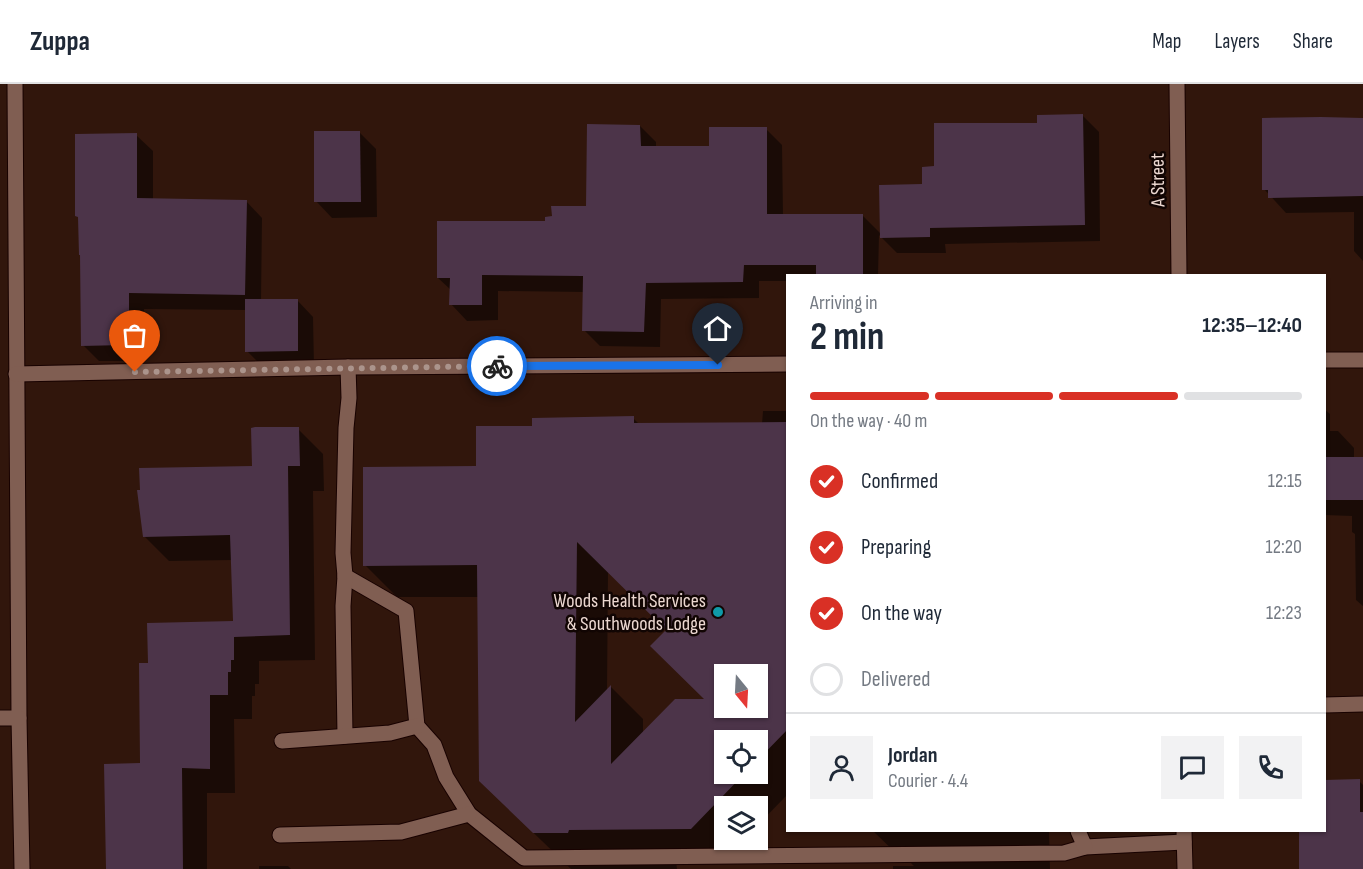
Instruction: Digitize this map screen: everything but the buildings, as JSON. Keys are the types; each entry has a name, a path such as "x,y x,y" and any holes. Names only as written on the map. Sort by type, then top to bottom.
{"street":[{"path":"15,84 22,869"},
{"name":"A Street","path":"1177,84 1179,274"},
{"path":"1326,360 1363,360"},
{"path":"16,374 348,367 786,364"},
{"path":"345,736 343,553 346,428 349,398 348,367"},
{"path":"345,576 406,611 417,726 434,746 446,777 470,814 524,858 1064,854 1085,847 1184,837 1185,869"},
{"path":"1326,705 1363,704"},
{"path":"0,718 19,718"},
{"path":"282,741 390,733 417,726"},
{"path":"280,835 401,832 470,814"},
{"path":"1078,832 1085,847"}],"way so far":[{"path":"135,372 497,366"}],"place":[{"name":"Woods Health Services & Southwoods Lodge","path":"718,612"}],"route":[{"path":"497,366 718,365"}]}
